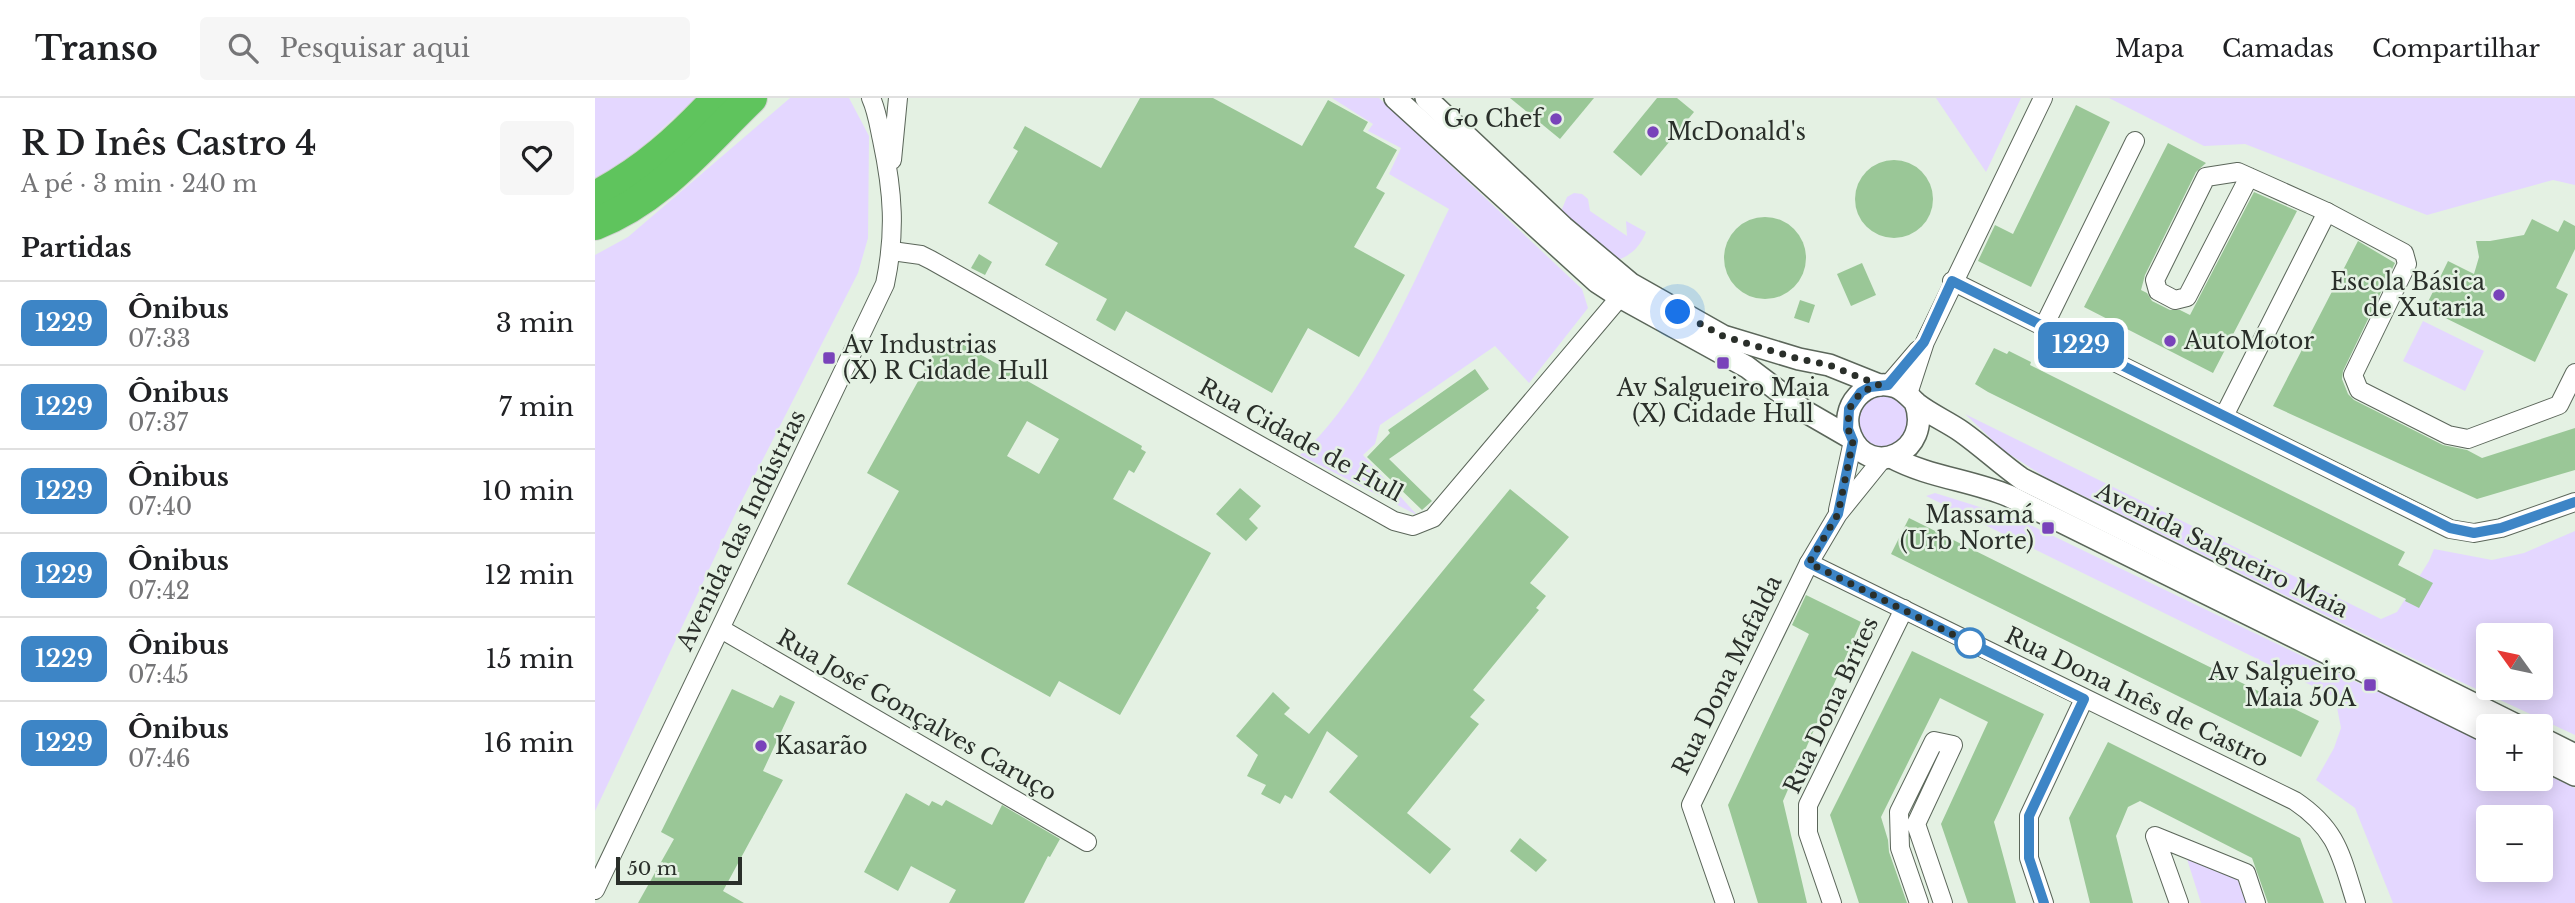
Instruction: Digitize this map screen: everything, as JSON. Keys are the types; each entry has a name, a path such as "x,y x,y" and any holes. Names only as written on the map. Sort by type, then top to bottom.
{"highway":[{"path":"595,197 627,181 655,160 683,136 718,98"},
{"path":"595,225 634,205 664,183 687,164 751,98"}],"street":[{"name":"Avenida das Indústrias","path":"595,890 885,285 892,251 893,220 890,181 871,98"},
{"name":"Avenida das Indústrias","path":"890,181 898,98"},
{"name":"Avenida Salgueiro Maia","path":"1395,98 1597,282 1747,367 1806,412 1852,440 1867,453 1888,457 1914,469 1991,488 2009,496 2476,727"},
{"name":"Avenida Salgueiro Maia","path":"1426,98 1563,227 1631,284 1723,336 1799,359 1829,365 1911,398 2022,478 2494,714"},
{"path":"1888,457 1911,445 1917,436 1920,424 1911,398 1924,342 2043,98"},
{"path":"2043,326 2135,141"},
{"path":"2249,177 2187,297 2175,300 2158,291 2155,280 2206,177 2238,172 2327,212 2404,253 2407,264 2353,375 2358,390 2448,435 2468,439 2559,405 2575,373"},
{"path":"2224,416 2327,212"},
{"name":"Rua Cidade de Hull","path":"892,251 921,256 942,266 1394,521 1413,526 1433,518 1620,297"},
{"path":"1952,281 2450,528 2474,533 2501,528 2575,502"},
{"path":"1852,440 1848,429 1849,409 1861,392 1884,385 1924,342"},
{"name":"Rua Dona Mafalda","path":"1838,514 1852,440"},
{"name":"Rua Dona Mafalda","path":"1725,903 1691,805 1809,563 1838,514 1888,457"},
{"name":"Rua Dona Inês de Castro","path":"1809,563 2295,801 2313,813 2328,829 2356,903"},
{"name":"Rua Dona Brites","path":"1832,903 1808,833 1808,805 1904,609"},
{"name":"Rua José Gonçalves Caruço","path":"721,629 1087,842"},
{"path":"2044,903 2029,858 2029,816 2084,699"},
{"path":"1919,903 1900,848 1899,812 1934,741 1953,745 1916,824 1943,903"},
{"path":"2553,744 2575,755"},
{"path":"2553,764 2575,775"},
{"path":"2179,903 2155,836 2246,873 2256,903"}],"shaded area":[{"path":"595,98 696,98 631,157 595,180"},
{"path":"790,98 849,98 869,136 868,238 858,273 738,508 595,811 595,255 628,237"},
{"path":"1332,98 1379,98 1582,289 1588,308 1529,383 1495,346 1380,425 1375,444 1363,455 1417,515 1300,455 1324,431 1366,373 1449,209 1389,174 1401,148 1368,131 1373,124"},
{"path":"1936,98 2021,98 1986,172"},
{"path":"2109,98 2575,98 2575,185 2553,180 2427,215 2245,144 2204,146"},
{"path":"1574,193 1582,194 1588,199 1590,211 1627,236 1626,221 1646,232 1632,252 1618,260 1567,222 1562,209 1567,197"},
{"path":"2423,321 2484,351 2465,391 2403,361"},
{"path":"1882,395 1901,402 1908,421 1901,440 1882,447 1863,440 1856,421 1863,402"},
{"path":"1965,414 2381,619 2397,612 2434,549 2492,560 2524,553 2575,531 2575,735 2553,725 2553,714 2530,714 2500,700 2553,700 2553,623 2476,623 2476,689 2045,477 2003,450"},
{"path":"1935,493 2018,519 2352,680 2470,732 2476,736 2476,791 2553,791 2553,778 2575,788 2575,903 2393,903 2355,808 2316,780 2334,748 2341,728 2335,697 1926,496"},
{"path":"2186,856 2244,879 2251,903 2201,903"}],"building":[{"path":"1140,98 1213,98 1302,146 1328,100 1368,122 1363,131 1397,150 1376,188 1385,193 1354,247 1405,275 1359,357 1308,328 1272,393 1126,311 1115,331 1096,320 1107,299 1045,265 1058,243 988,203 1018,151 1013,148 1025,126 1101,168"},
{"name":"Go Chef","path":"1510,98 1594,98 1560,139"},
{"name":"McDonald's","path":"1657,98 1677,98 1694,112 1641,176 1613,152"},
{"path":"2076,105 2110,122 2031,287 1978,261 1995,225 2013,234"},
{"path":"2168,143 2206,163 2196,172 2145,275 2141,290 2147,293 2152,301 2170,310 2180,310 2190,315 2254,192 2297,211 2213,373 2084,307"},
{"path":"1886,160 1902,160 1916,166 1927,177 1933,191 1933,207 1927,221 1916,232 1902,238 1886,238 1872,232 1861,221 1855,207 1855,191 1861,177 1872,166"},
{"path":"1765,217 1781,220 1794,229 1803,242 1806,258 1803,274 1794,287 1781,296 1765,299 1749,296 1736,287 1727,274 1724,258 1727,242 1736,229 1749,220"},
{"path":"2532,219 2558,232 2564,220 2575,226 2575,249 2556,288 2568,294 2535,362 2425,308 2448,261 2474,274 2479,257 2476,241 2524,235"},
{"path":"2358,241 2395,263 2343,371 2342,379 2348,394 2354,400 2443,445 2467,450 2482,458 2575,428 2575,470 2477,499 2273,406"},
{"path":"979,254 992,262 985,275 971,268"},
{"path":"1862,263 1876,295 1851,306 1837,274"},
{"path":"1800,300 1815,305 1809,323 1794,318"},
{"path":"941,340 959,350 962,344 1142,446 1141,449 1146,452 1134,473 1129,470 1113,499 1211,553 1120,715 1059,681 1050,697 847,584 899,491 867,473","holes":["1027,421 1059,439 1039,474 1007,456"]},
{"path":"1994,348 2007,354 2009,351 2031,362 2030,365 2405,552 2398,565 2433,583 2419,608 2405,601 2406,599 1988,392 1975,384"},
{"path":"1475,369 1489,389 1389,459 1432,501 1422,510 1367,457 1390,433 1388,430"},
{"path":"1240,488 1261,506 1249,519 1258,528 1246,541 1216,514"},
{"path":"1510,489 1569,537 1530,583 1546,596 1536,608 1539,610 1473,690 1485,700 1470,717 1479,724 1407,813 1451,849 1430,874 1329,792 1358,756 1327,731 1292,799 1285,795 1280,804 1261,794 1266,785 1247,776 1258,755 1236,736 1273,692 1290,708 1284,714 1309,734"},
{"path":"1909,518 2319,721 2301,757 1891,554"},
{"path":"1806,595 1861,622 1783,801 1807,903 1758,903 1728,805 1809,634 1792,625"},
{"path":"1912,651 2044,714 1994,822 2016,903 1968,903 1941,824 1988,722 1940,698 1881,817 1889,852 1907,903 1859,903 1830,815"},
{"path":"732,689 773,708 780,695 795,702 763,771 783,780 723,891 744,903 638,903 674,839 661,832"},
{"path":"2108,742 2300,838 2324,903 2268,903 2252,858 2140,801 2128,807 2116,836 2133,903 2090,903 2069,818"},
{"path":"906,793 929,806 932,801 942,806 946,800 992,825 1002,805 1060,839 1050,857 1048,856 1024,903 949,903 956,890 911,866 898,891 864,872"},
{"path":"1520,838 1547,860 1536,872 1510,851"}],"bus line":[{"name":"1229","path":"2044,903 2029,858 2029,816 2084,699 1809,563 1838,514 1853,441 1848,429 1849,409 1861,392 1870,387 1888,385 1924,342 1952,281 2450,528 2474,533 2501,528 2575,502"}],"place":[{"name":"Go Chef","path":"1556,119"},
{"name":"McDonald's","path":"1653,132"},
{"name":"Escola Básica de Xutaria","path":"2499,295"},
{"name":"AutoMotor","path":"2170,341"},
{"name":"Av Industrias (X) R Cidade Hull","path":"829,358"},
{"name":"Av Salgueiro Maia (X) Cidade Hull","path":"1723,363"},
{"name":"Massamá (Urb Norte)","path":"2048,528"},
{"name":"Av Salgueiro Maia 50A","path":"2370,685"},
{"name":"Kasarão","path":"761,746"}],"route":[{"path":"1678,312 1723,336 1799,359 1829,365 1879,385 1861,392 1849,409 1848,429 1853,441 1838,514 1809,563 1970,643"}]}
